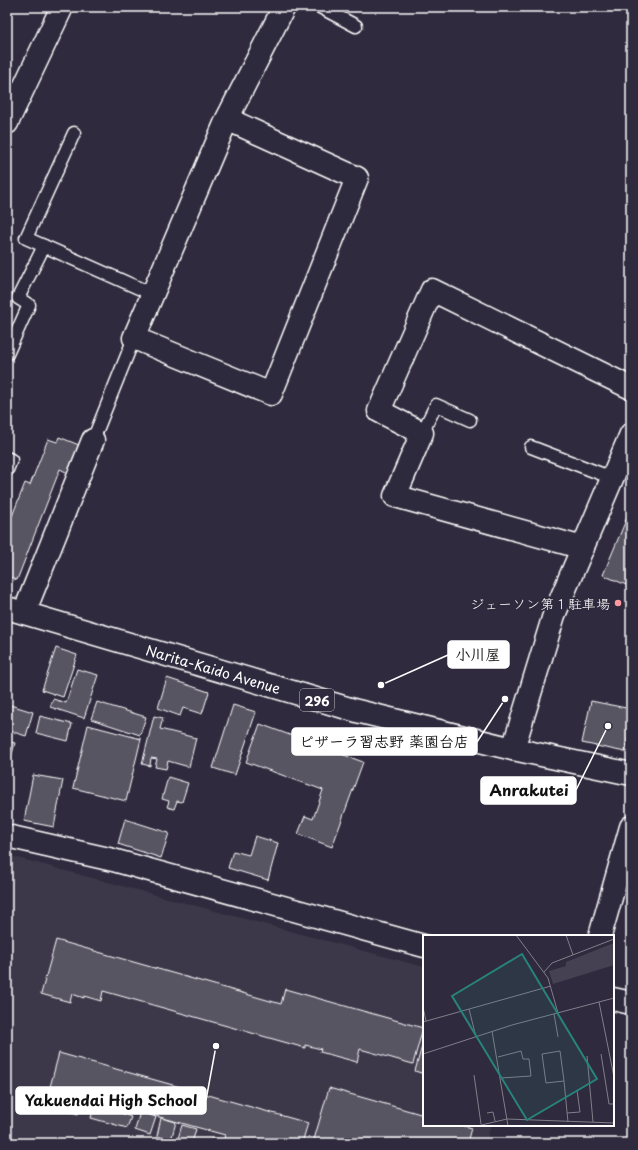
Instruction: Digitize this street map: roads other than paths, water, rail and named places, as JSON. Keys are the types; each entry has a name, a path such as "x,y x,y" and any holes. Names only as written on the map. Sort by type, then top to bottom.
{"main road":[{"path":"7,122 62,7"},
{"path":"228,119 357,178 271,394 134,338 228,119 284,7"},
{"path":"583,548 395,496 422,433 379,411 432,290 631,388"},
{"path":"513,750 554,614 631,434"},
{"path":"16,610 93,440"},
{"name":"Narita-Kaido Avenue","path":"16,610 357,711 513,750 631,774"},
{"path":"600,935 631,827"},
{"path":"7,836 113,860 423,946"},
{"path":"614,998 631,1004"}],"lane":[{"path":"320,7 356,26"},
{"path":"74,133 26,238 152,294"},
{"path":"7,354 29,305 12,295 44,246"},
{"path":"93,440 134,338"},
{"path":"422,433 436,405 470,420"},
{"path":"531,447 612,478"},
{"path":"7,458 11,460 7,470"}],"place":[{"name":"ジェーソン第１駐車場","path":"618,603"},
{"name":"小川屋","path":"381,685"},
{"name":"ピザーラ習志野 薬園台店","path":"505,699"},
{"name":"Anrakutei","path":"608,726"},
{"name":"Yakuendai High School","path":"216,1046"}]}
